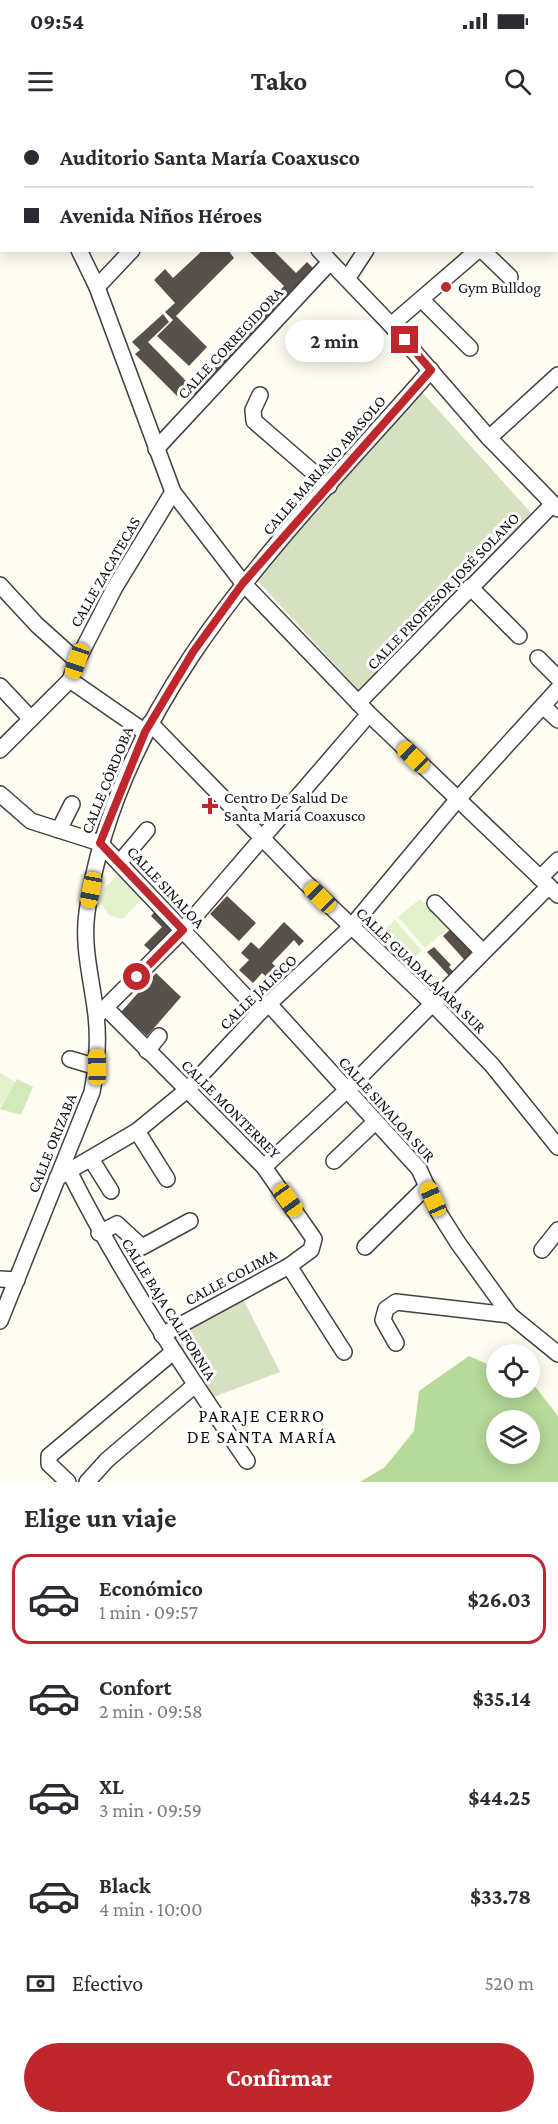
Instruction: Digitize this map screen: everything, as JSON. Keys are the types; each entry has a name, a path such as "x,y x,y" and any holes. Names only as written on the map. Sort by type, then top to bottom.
{"street":[{"path":"80,252 97,287 173,492 243,583 363,709 549,886"},
{"path":"97,287 130,252"},
{"path":"321,252 392,325 489,438 556,506"},
{"path":"347,279 365,252"},
{"path":"392,325 478,252"},
{"path":"482,252 510,278"},
{"name":"CALLE CORREGIDORA","path":"156,449 330,262"},
{"path":"422,300 470,348"},
{"name":"CALLE MARIANO ABASOLO","path":"243,583 431,370"},
{"path":"489,438 558,375"},
{"path":"260,395 253,410 254,421 329,486"},
{"name":"CALLE ZACATECAS","path":"0,750 70,680 77,661 115,587 173,492"},
{"name":"CALLE PROFESOR JOSÉ SOLANO","path":"363,709 470,588 556,506"},
{"name":"CALLE CÓRDOBA","path":"101,1012 86,957 87,914 100,843 147,728 193,652 243,583"},
{"path":"0,585 37,625 77,661"},
{"path":"470,588 519,636"},
{"path":"538,658 558,678"},
{"name":"CALLE GUADALAJARA SUR","path":"70,680 147,728 263,838 492,1065 558,1147"},
{"path":"0,686 31,719"},
{"name":"CALLE JALISCO","path":"63,1175 137,1131 187,1090 265,1008 351,927 457,800 558,689"},
{"path":"543,706 558,720"},
{"path":"101,1012 183,930 263,838 363,709"},
{"name":"CALLE SINALOA","path":"0,794 31,821 100,843 183,930 265,1008"},
{"path":"59,830 72,804"},
{"path":"120,862 147,830"},
{"path":"264,1167 346,1090 549,886 558,860"},
{"path":"435,903 482,951"},
{"name":"CALLE SINALOA SUR","path":"265,1008 346,1090 419,1169 439,1213 510,1315 558,1354"},
{"name":"CALLE MONTERREY","path":"101,1012 147,1051 264,1167 312,1232 314,1246"},
{"name":"CALLE ORIZABA","path":"0,1321 63,1175 86,1111 97,1067 101,1012"},
{"path":"147,1051 159,1036"},
{"path":"70,1059 97,1067"},
{"path":"334,1161 375,1122"},
{"path":"137,1131 166,1179"},
{"path":"91,1159 111,1191"},
{"name":"CALLE BAJA CALIFORNIA","path":"63,1175 162,1335 247,1461"},
{"path":"365,1247 427,1186"},
{"path":"99,1233 117,1224 142,1247 190,1221"},
{"path":"542,1250 558,1230"},
{"name":"CALLE COLIMA","path":"162,1335 289,1266 314,1246"},
{"path":"289,1266 344,1352"},
{"path":"0,1279 17,1280"},
{"path":"396,1343 383,1320 386,1309 396,1302 510,1315"},
{"path":"68,1482 49,1464 49,1456 173,1352"},
{"path":"87,1482 107,1460 195,1385"}],"green space":[{"path":"421,391 534,516 360,692 255,578"},
{"path":"117,877 128,877 142,898 123,919 109,915 100,902 104,888"},
{"path":"420,899 447,929 425,948 398,917"},
{"path":"395,920 422,951 403,967 376,937"},
{"path":"0,1073 15,1082 3,1104 0,1105"},
{"path":"17,1079 33,1087 21,1115 0,1109"},
{"path":"242,1297 280,1372 211,1398 172,1337"},
{"path":"469,1356 486,1364 486,1398 540,1398 540,1393 558,1416 558,1482 360,1482 385,1467 414,1431 419,1391"}],"building":[{"path":"201,252 230,252 234,258 176,316 207,347 189,366 157,336 173,320 165,312 175,303 154,280 165,269 173,278"},
{"path":"250,252 275,252 296,273 307,262 319,274 199,400 186,387 177,396 135,354 140,350 132,342 163,314 169,322 148,342 189,384 284,286"},
{"path":"227,896 256,923 239,941 210,914"},
{"path":"159,907 182,930 156,956 144,945 162,927 151,916"},
{"path":"284,922 304,941 299,946 294,940 272,963 279,970 270,980 262,973 253,983 239,970 249,960 241,953 251,942 259,949"},
{"path":"452,928 478,955 469,965 443,936"},
{"path":"434,947 451,965 449,967 457,976 453,980 427,952"},
{"path":"156,973 181,997 147,1036 121,1012"}],"place":[{"name":"Gym Bulldog","path":"446,287"},
{"name":"Centro De Salud De Santa Maria Coaxusco","path":"210,806"}],"district":[{"name":"PARAJE CERRO DE SANTA MARÍA","path":"262,1426"}],"route":[{"path":"137,977 183,930 100,843 145,732 193,652 243,583 431,370 405,340"}]}
